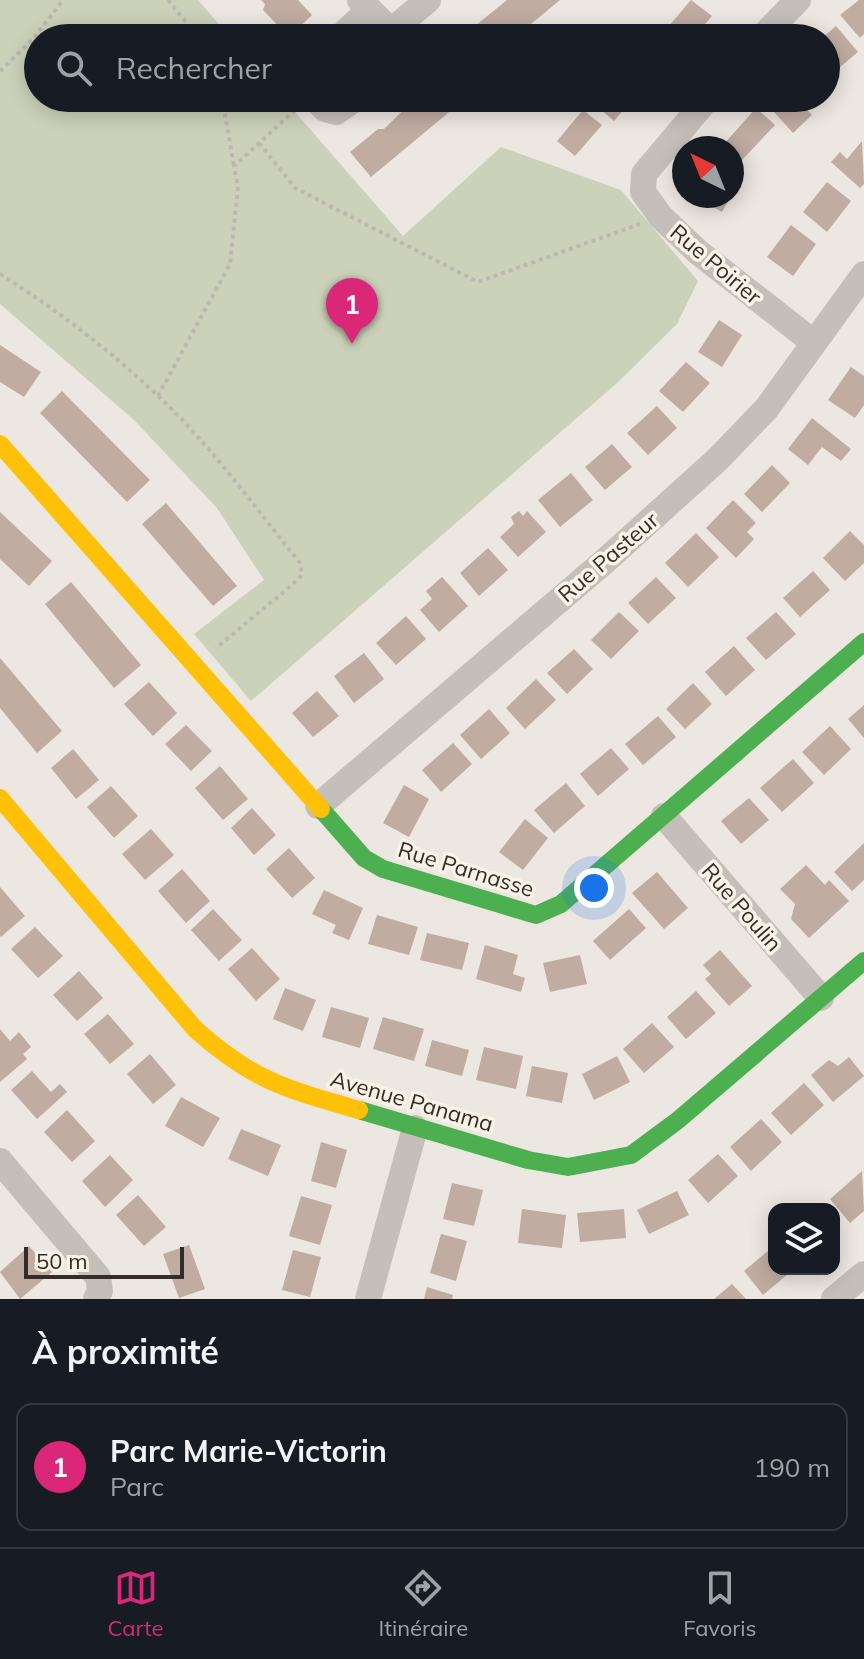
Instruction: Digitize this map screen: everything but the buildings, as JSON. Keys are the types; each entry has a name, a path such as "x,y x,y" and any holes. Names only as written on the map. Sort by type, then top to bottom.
{"street":[{"path":"403,24 428,0"},
{"path":"775,24 798,0"},
{"path":"350,24 365,5 382,24"},
{"name":"Rue Poirier","path":"696,112 644,174 643,192 661,217 698,252 813,342"},
{"name":"Rue Pasteur","path":"318,806 605,561 718,459 767,408 864,274"},
{"name":"Rue Parnasse","path":"0,444 364,858 383,869 536,915 561,904 864,642"},
{"name":"Avenue Panama","path":"0,798 195,1029 226,1057 270,1084 528,1160 568,1167 631,1155 677,1121 864,961"},
{"name":"Rue Poulin","path":"664,816 821,998"},
{"path":"368,1299 415,1128"},
{"path":"0,1161 98,1277 100,1291 96,1299"},
{"path":"834,1299 864,1274"}],"path":[{"path":"45,24 63,0"},
{"path":"168,0 184,24"},
{"path":"0,71 24,48"},
{"path":"158,396 230,264 238,187 224,112"},
{"path":"234,166 295,112"},
{"path":"259,143 295,188 478,282 661,217"},
{"path":"0,274 49,305 158,396 222,462 300,563 302,575 196,665"}],"green space":[{"path":"0,0 198,0 219,24 24,24 24,112 295,112 403,236 501,147 621,190 698,281 677,324 616,384 251,701 194,634 264,580 217,508 134,420 0,304"}],"traffic: fast":[{"path":"321,809 364,858 383,869 536,915 561,904 864,642"},
{"path":"359,1110 528,1160 568,1167 631,1155 677,1121 864,961"}],"traffic: slow":[{"path":"0,444 321,809"},
{"path":"0,798 195,1029 235,1061 271,1081 359,1110"}],"place":[{"name":"Parc Marie-Victorin","path":"352,344"}]}
